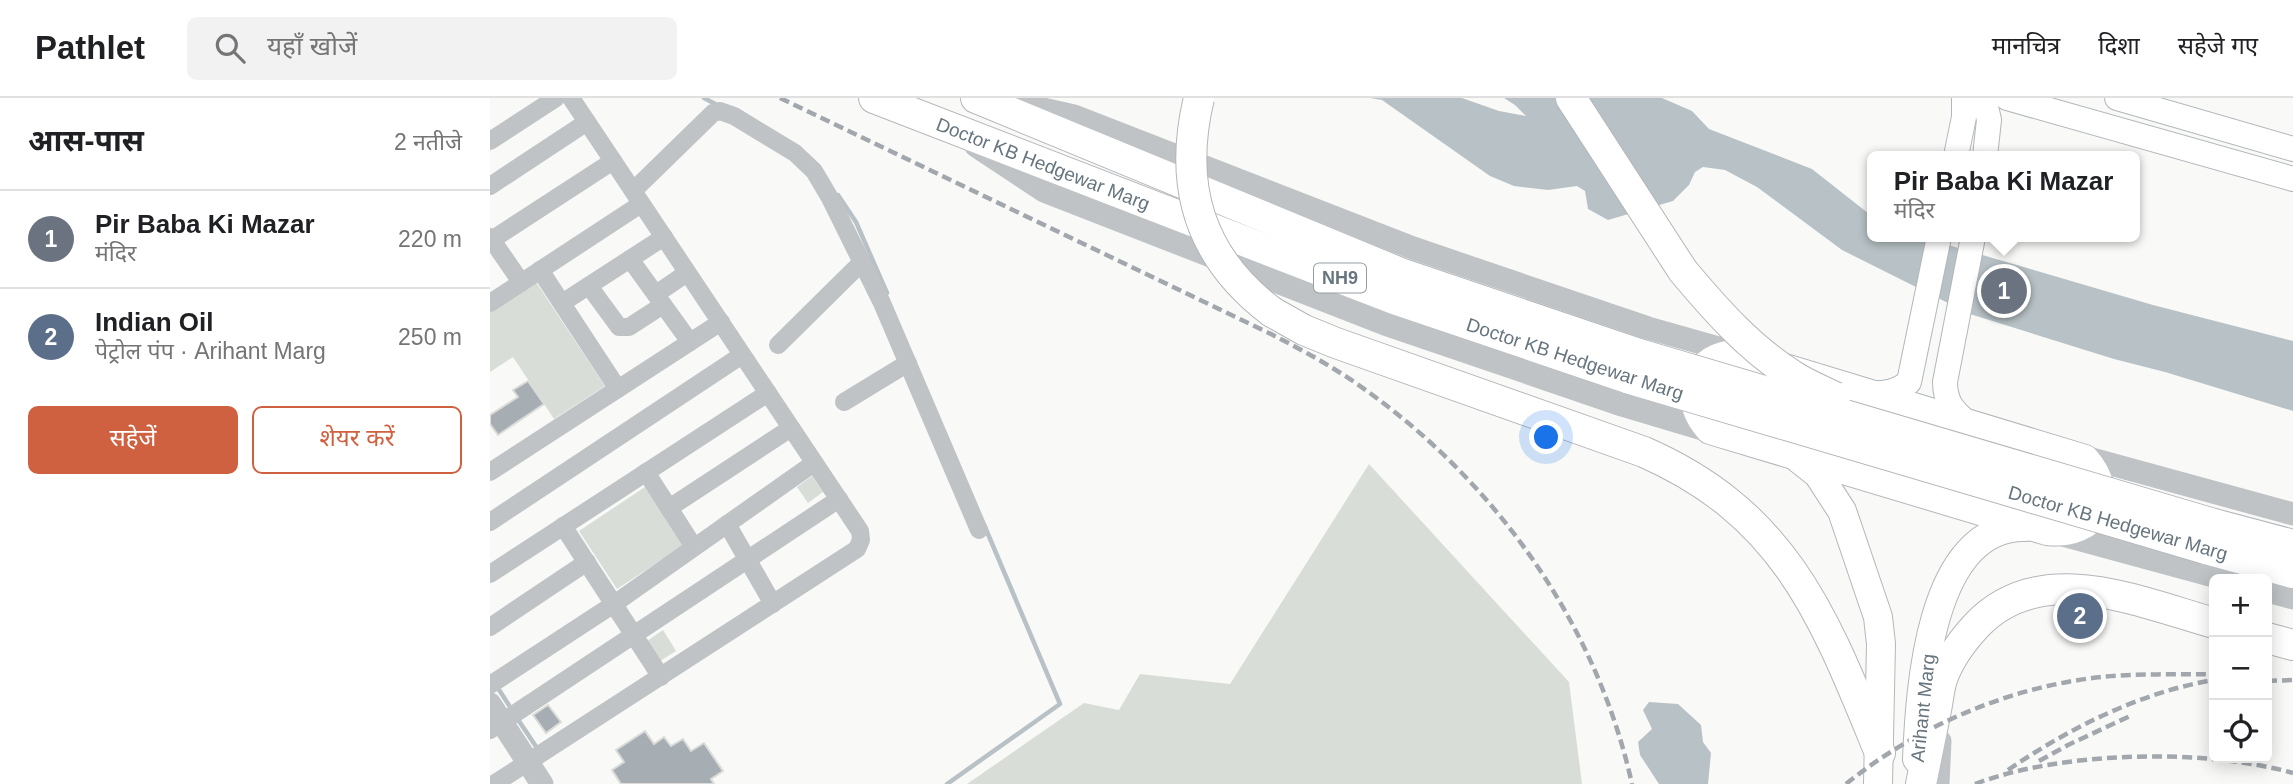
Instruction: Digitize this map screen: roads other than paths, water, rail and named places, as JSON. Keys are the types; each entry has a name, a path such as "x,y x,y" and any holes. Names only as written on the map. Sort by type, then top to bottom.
{"highway":[{"name":"Doctor KB Hedgewar Marg","path":"874,98 1394,299 1635,367 2206,549 2293,573"},
{"name":"Doctor KB Hedgewar Marg","path":"976,98 1635,367 1918,436 2293,545"},
{"path":"1199,98 1190,142 1190,166 1198,208 1204,228 1224,264 1259,302 1304,330 1336,343 1644,452 1678,468 1727,499 1763,533 1792,570 1818,615 1854,690 1880,753"},
{"path":"1571,98 1683,271 1724,317 1760,352 1793,376 1918,436"},
{"path":"1918,784 1942,679 1967,635 1985,616 2006,604 2054,588 2083,589 2209,622"},
{"path":"2272,639 2293,645"}],"main road":[{"path":"1957,151 1964,117 1964,98"},
{"path":"1983,98 1989,120 1986,151"},
{"path":"2007,98 2293,179"},
{"path":"2118,98 2293,149"},
{"path":"1860,390 1890,392 1909,382 1938,242"},
{"path":"1968,423 1956,413 1945,395 1948,365 1972,242"},
{"path":"2043,529 1710,430 1695,408 1695,382 1711,361 1723,355 1749,357 2071,453"},
{"path":"1827,466 1860,390"},
{"path":"1993,515 2017,437"},
{"name":"Arihant Marg","path":"1918,784 1920,691 1924,662 1945,593 1967,555 1987,537 2012,528 2074,531 2091,518 2101,498 2100,484 2095,470 2085,459 2071,453"},
{"name":"Arihant Marg","path":"1787,454 1805,462 1818,474 1842,511 1878,617 1881,644 1878,784"}],"street":[{"path":"490,141 556,98"},
{"path":"494,784 857,549 861,540 860,531 571,98"},
{"path":"992,98 1074,116 1413,248 1648,328 1749,357"},
{"path":"490,303 540,270 637,197 713,113 726,112 795,153 814,171 862,262 979,530"},
{"path":"490,186 587,122"},
{"path":"950,129 1044,191 1385,324 1622,405 1722,435"},
{"path":"521,282 491,239 612,161"},
{"path":"562,303 664,237"},
{"path":"630,259 690,342"},
{"path":"778,345 862,262"},
{"path":"540,270 618,389"},
{"path":"589,286 619,327 629,327 687,273"},
{"path":"490,472 721,322"},
{"path":"490,522 742,355"},
{"path":"844,402 908,363"},
{"path":"490,575 768,393"},
{"path":"669,508 791,428"},
{"path":"2071,453 2293,514"},
{"path":"490,685 614,604 814,463"},
{"path":"646,472 694,547"},
{"path":"542,784 494,719 634,635 839,499"},
{"path":"727,524 773,604"},
{"path":"564,526 660,677"},
{"path":"2043,529 2209,575"},
{"path":"490,626 587,562"},
{"path":"2272,592 2293,598"},
{"path":"1938,784 1942,679"}],"waterway":[{"path":"704,98 719,106"},
{"path":"838,195 856,222 887,293"},
{"path":"947,784 1060,704 985,527"},
{"path":"496,685 512,710"},
{"path":"517,718 539,751"}],"railway":[{"path":"780,98 1283,340 1356,383 1415,428 1459,470 1499,515 1536,564 1567,615 1594,669 1616,726 1632,784"},
{"path":"1846,784 1903,744 1934,727 1966,712 2032,690 2101,677 2209,674"},
{"path":"2272,681 2293,680"},
{"path":"2008,770 2104,715 2155,695 2208,681"},
{"path":"2039,761 2130,716"},
{"path":"1975,784 2048,765 2133,757 2218,760 2293,773"}],"place":[{"name":"Pir Baba Ki Mazar","path":"2004,291"},
{"name":"Indian Oil","path":"2080,616"}]}
